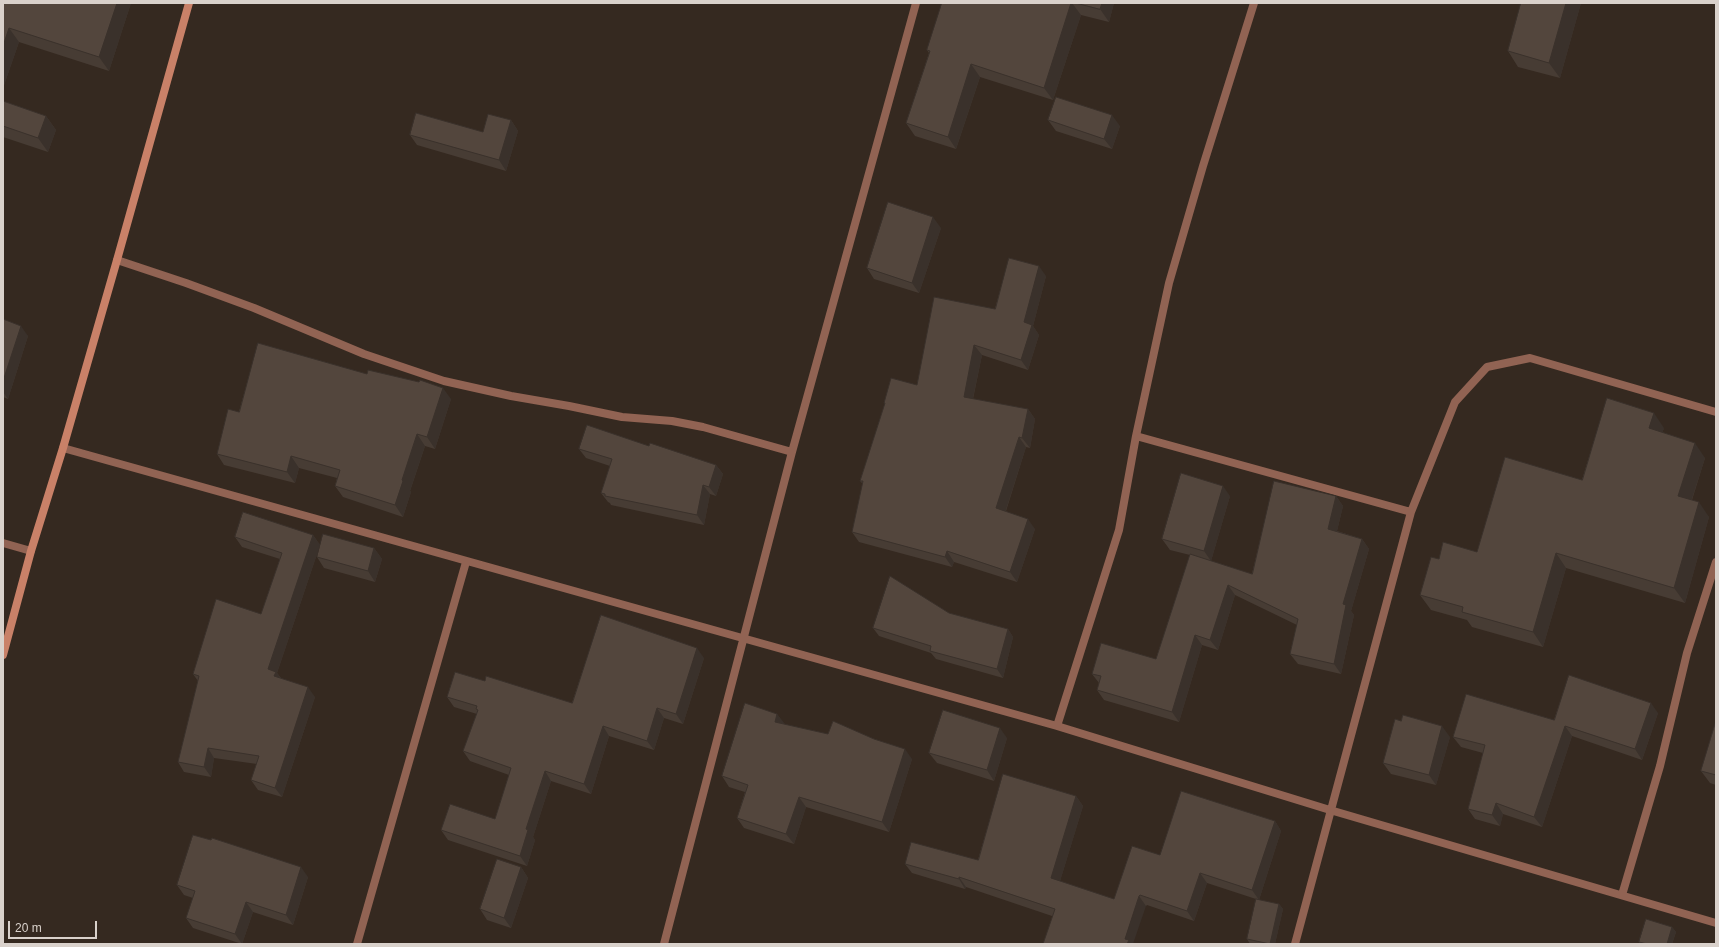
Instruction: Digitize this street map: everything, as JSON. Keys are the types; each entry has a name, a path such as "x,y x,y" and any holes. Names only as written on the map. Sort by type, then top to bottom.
{"street":[{"path":"3,655 31,551 63,448 189,3"},
{"path":"664,944 792,452 916,3"},
{"path":"1057,726 1119,530 1136,436 1169,283 1203,166 1254,3"},
{"path":"117,260 186,282 254,308 364,354 444,381 511,396 622,417 672,421 703,427 792,452"},
{"path":"1295,944 1411,512 1455,402 1487,367 1530,358 1716,412"},
{"path":"1136,436 1411,512"},
{"path":"63,448 466,562 1057,726 1330,810 1622,894 1716,923"},
{"path":"3,543 31,551"},
{"path":"357,944 466,562"},
{"path":"1622,894 1660,766 1687,653 1716,562"},
{"path":"1706,591 1716,586"}],"building":[{"path":"3,3 117,3 99,57 9,28 3,46"},
{"path":"942,3 1071,3 1044,88 971,64 948,137 906,123 930,51 927,50"},
{"path":"1076,3 1102,3 1100,9"},
{"path":"1521,3 1566,3 1549,63 1508,51"},
{"path":"1056,97 1112,115 1104,139 1048,120"},
{"path":"3,101 46,116 38,138 3,126"},
{"path":"416,113 483,132 488,114 511,120 499,160 410,135"},
{"path":"888,202 933,217 912,283 867,268"},
{"path":"1009,258 1039,266 1024,322 1032,325 1021,360 974,345 964,397 1028,409 1022,438 1019,437 996,508 1028,519 1010,572 947,551 945,557 852,532 863,481 860,481 885,403 891,378 917,385 934,297 995,309"},
{"path":"3,319 21,326 3,381"},
{"path":"258,343 367,374 368,370 419,382 420,380 443,388 427,437 417,434 395,505 335,486 340,470 291,456 287,472 217,454 228,409 239,412"},
{"path":"1607,398 1654,413 1649,428 1695,443 1678,496 1699,502 1674,588 1556,553 1533,632 1462,612 1463,607 1420,595 1431,557 1439,559 1443,542 1477,552 1505,457 1582,480"},
{"path":"587,425 649,446 650,443 716,465 709,487 703,485 697,515 605,496 605,494 601,493 612,459 579,449"},
{"path":"1181,473 1223,486 1204,551 1162,539"},
{"path":"1274,481 1336,496 1328,529 1362,539 1343,604 1346,605 1334,664 1290,654 1298,619 1228,585 1210,640 1195,635 1172,712 1097,690 1101,676 1092,674 1101,643 1156,659 1190,554 1252,574"},
{"path":"243,512 313,535 268,669 276,672 274,676 308,687 275,788 251,780 259,756 208,748 204,767 178,762 199,676 193,674 216,599 261,614 282,553 235,537"},
{"path":"323,534 374,548 368,571 317,557"},
{"path":"890,576 949,613 1008,629 997,669 930,651 931,646 873,628"},
{"path":"601,615 697,648 676,714 657,708 647,741 603,726 584,784 545,771 526,829 528,830 520,856 441,830 450,804 495,819 511,768 463,751 478,710 476,709 477,706 447,697 455,672 485,681 486,676 572,703"},
{"path":"1569,675 1651,703 1635,749 1565,726 1534,817 1496,803 1492,815 1468,809 1485,745 1453,737 1466,694 1554,720"},
{"path":"745,703 777,714 775,722 828,734 833,721 874,739 905,749 882,822 799,797 786,834 737,818 748,785 722,776"},
{"path":"943,710 1000,728 987,770 929,753"},
{"path":"1403,715 1442,726 1429,775 1383,763 1395,719 1401,721"},
{"path":"1716,721 1716,775 1701,771"},
{"path":"1003,774 1076,796 1051,878 1114,899 1132,846 1160,855 1181,791 1275,821 1252,890 1200,873 1187,911 1140,895 1125,939 1129,940 1127,944 1043,944 1055,909 959,877 959,879 905,864 911,842 978,860"},
{"path":"193,835 211,840 212,838 301,867 286,915 246,902 235,934 186,918 195,891 177,885"},
{"path":"497,859 521,867 504,918 480,909"},
{"path":"1256,899 1279,904 1270,944 1247,939"},
{"path":"1646,919 1672,927 1667,944 1647,944 1639,942"}]}
